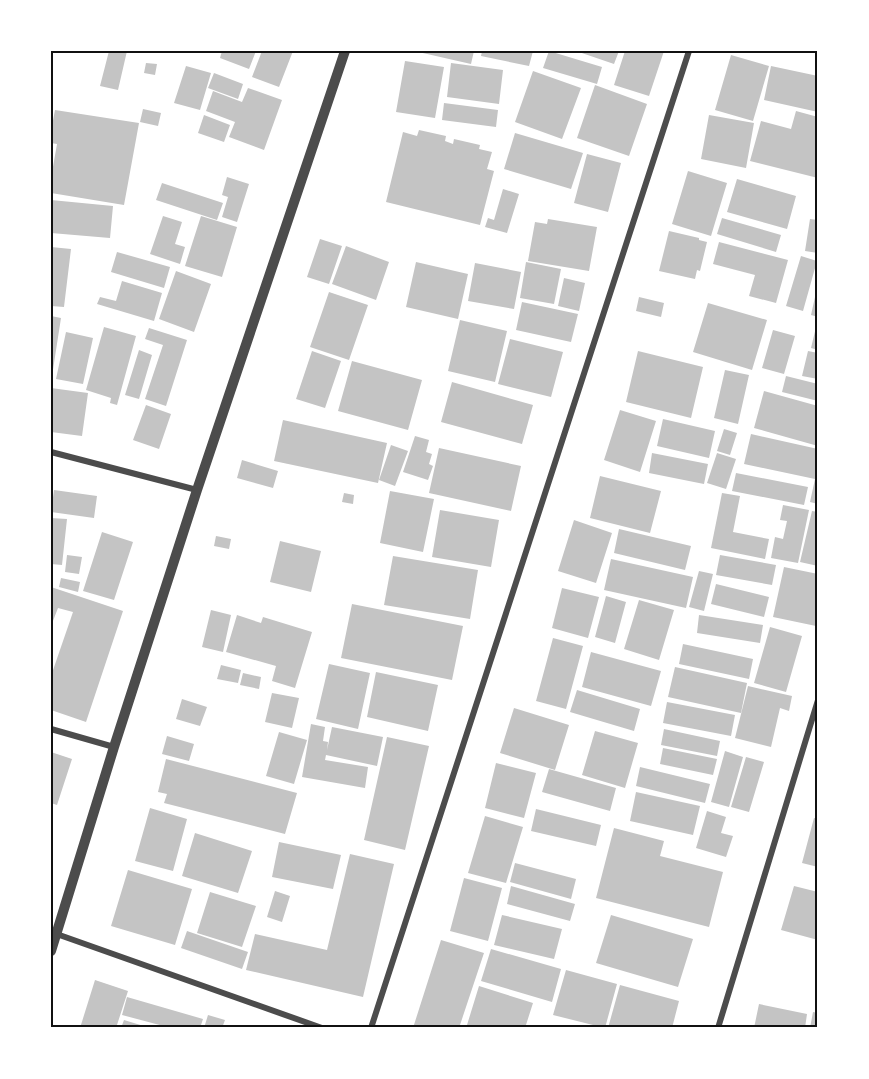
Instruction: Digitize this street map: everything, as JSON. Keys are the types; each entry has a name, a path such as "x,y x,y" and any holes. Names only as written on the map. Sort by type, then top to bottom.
{"street":[{"path":"51,951 54,933 197,490 345,51"},
{"path":"370,1028 689,51"},
{"path":"51,452 197,490"},
{"path":"718,1028 818,700"},
{"path":"51,729 114,747"},
{"path":"54,933 322,1028"}],"building":[{"path":"109,51 127,51 118,90 100,86"},
{"path":"222,51 256,51 249,69 220,58"},
{"path":"262,51 293,51 279,87 252,77"},
{"path":"414,51 474,51 471,64"},
{"path":"482,51 533,51 529,66 481,56"},
{"path":"549,51 602,67 597,84 543,68"},
{"path":"576,51 619,51 614,64"},
{"path":"625,51 664,51 649,96 614,85"},
{"path":"731,55 769,66 753,121 715,110"},
{"path":"405,61 444,67 435,118 396,112"},
{"path":"146,63 157,64 155,75 144,73"},
{"path":"451,63 503,70 499,104 447,97"},
{"path":"186,66 211,73 200,110 174,103"},
{"path":"771,66 818,76 818,112 764,100"},
{"path":"533,71 581,88 562,139 515,122"},
{"path":"214,73 243,84 238,99 208,88"},
{"path":"595,85 647,104 629,156 577,138"},
{"path":"248,88 282,100 264,150 229,137 235,122 206,111 213,91 242,102"},
{"path":"444,103 498,110 496,127 442,120"},
{"path":"143,109 161,113 158,126 140,122"},
{"path":"55,110 139,123 124,205 51,193 51,178 57,144 51,143"},
{"path":"796,111 818,117 818,178 750,161 761,121 791,129"},
{"path":"204,115 230,125 224,142 198,133"},
{"path":"709,115 754,123 746,168 701,159"},
{"path":"419,130 446,136 445,141 453,144 454,139 480,145 479,149 492,152 487,169 494,171 480,225 386,202 403,132 417,136"},
{"path":"515,133 583,153 571,189 504,169"},
{"path":"587,154 621,163 608,212 574,203"},
{"path":"688,171 727,183 711,236 672,224"},
{"path":"227,177 249,184 237,222 222,217 228,197 222,195"},
{"path":"737,179 796,196 787,229 727,212"},
{"path":"162,183 223,203 217,220 156,200"},
{"path":"503,189 519,194 507,233 485,227 488,218 494,220"},
{"path":"51,200 113,206 110,238 51,233"},
{"path":"163,216 182,222 175,244 185,247 180,264 150,254"},
{"path":"201,216 237,227 222,277 185,266"},
{"path":"722,218 781,235 776,252 717,234"},
{"path":"548,219 597,227 589,271 528,261 535,222 547,224"},
{"path":"810,219 818,220 818,253 805,251"},
{"path":"669,231 707,242 700,271 697,270 695,279 659,271"},
{"path":"320,239 342,246 329,284 307,277"},
{"path":"719,242 788,260 776,303 749,296 755,275 713,264"},
{"path":"346,246 389,262 376,300 332,284"},
{"path":"51,247 71,249 64,307 51,306"},
{"path":"117,252 170,267 164,288 111,272"},
{"path":"801,256 817,261 803,311 786,306"},
{"path":"416,262 468,274 458,319 406,307"},
{"path":"526,262 561,269 554,304 520,298"},
{"path":"475,263 521,272 514,309 468,301"},
{"path":"176,271 211,284 194,332 159,319"},
{"path":"564,278 585,283 579,311 558,306"},
{"path":"122,281 162,293 154,321 97,304 100,297 116,301"},
{"path":"818,288 818,317 811,315"},
{"path":"329,292 368,305 349,360 310,347"},
{"path":"639,297 664,303 661,317 636,311"},
{"path":"522,302 578,314 571,342 516,330"},
{"path":"708,303 767,320 752,370 693,352"},
{"path":"51,316 61,318 52,376 51,376"},
{"path":"460,320 507,331 495,382 448,371"},
{"path":"818,323 818,350 811,348"},
{"path":"104,327 136,336 117,405 110,403 111,398 86,390"},
{"path":"149,328 187,340 166,406 145,399 163,345 145,339"},
{"path":"773,330 795,336 784,374 762,368"},
{"path":"66,332 93,338 83,384 56,379"},
{"path":"510,339 563,352 551,397 498,384"},
{"path":"139,350 152,355 139,399 125,395"},
{"path":"312,351 341,361 325,408 296,399"},
{"path":"638,351 703,367 691,418 626,402"},
{"path":"808,351 818,353 818,379 802,376"},
{"path":"352,361 422,380 408,430 338,411"},
{"path":"725,370 749,375 738,424 714,418"},
{"path":"786,376 818,384 818,401 782,392"},
{"path":"452,382 533,405 522,444 441,422"},
{"path":"51,388 88,393 82,436 51,432"},
{"path":"764,391 818,406 818,446 754,428"},
{"path":"146,405 171,414 159,449 133,440"},
{"path":"620,410 656,421 640,472 604,460"},
{"path":"663,419 715,431 709,458 657,446"},
{"path":"283,420 387,443 378,483 274,461"},
{"path":"724,429 737,433 730,455 717,451"},
{"path":"751,434 818,449 818,504 810,502 815,479 744,464"},
{"path":"415,436 429,440 426,452 432,454 429,464 433,466 428,480 403,472"},
{"path":"391,445 408,451 395,486 379,480"},
{"path":"439,448 521,466 511,511 429,493"},
{"path":"652,453 708,464 704,484 649,473"},
{"path":"717,453 736,459 726,489 707,483"},
{"path":"242,460 278,471 273,488 237,478"},
{"path":"736,473 808,487 804,505 732,491"},
{"path":"600,476 661,491 650,533 590,518"},
{"path":"54,490 97,496 94,518 51,512"},
{"path":"390,491 434,499 423,552 380,543"},
{"path":"344,493 354,495 353,504 342,502"},
{"path":"722,493 740,496 733,532 769,539 765,559 711,548"},
{"path":"783,505 809,510 798,563 771,558 775,537 783,539 787,521 780,520"},
{"path":"440,510 499,520 491,567 432,557"},
{"path":"812,511 818,512 818,566 800,562"},
{"path":"51,518 67,519 62,565 51,564"},
{"path":"574,520 612,533 596,583 558,571"},
{"path":"619,529 691,546 685,570 614,553"},
{"path":"102,532 133,542 114,600 83,591"},
{"path":"216,536 231,539 229,549 214,546"},
{"path":"280,541 321,551 311,592 270,582"},
{"path":"67,555 82,557 79,574 65,572"},
{"path":"720,555 776,565 772,585 716,575"},
{"path":"393,556 478,570 470,619 384,605"},
{"path":"611,559 693,577 686,608 604,590"},
{"path":"784,567 818,574 816,626 773,617"},
{"path":"699,571 713,574 704,611 689,607"},
{"path":"61,578 80,582 78,592 59,587"},
{"path":"716,584 769,597 764,617 711,604"},
{"path":"51,587 123,611 86,722 51,710 51,676 73,612 58,608 51,626"},
{"path":"562,588 599,597 588,638 552,628"},
{"path":"606,596 626,602 615,643 595,637"},
{"path":"639,600 674,610 659,660 624,649"},
{"path":"352,604 463,626 452,680 341,658"},
{"path":"211,610 231,615 223,652 202,647"},
{"path":"237,615 261,623 263,617 312,632 295,688 272,681 276,666 226,652"},
{"path":"699,615 763,625 760,643 697,633"},
{"path":"770,627 802,636 786,692 754,683"},
{"path":"553,638 583,646 566,709 536,701"},
{"path":"683,644 753,659 749,679 679,664"},
{"path":"591,652 661,671 651,706 582,687"},
{"path":"329,664 370,673 358,729 316,719"},
{"path":"221,665 241,670 238,683 217,679"},
{"path":"675,667 747,683 741,713 668,697"},
{"path":"376,672 438,685 428,731 367,717"},
{"path":"243,673 261,677 259,689 240,685"},
{"path":"748,686 792,696 789,711 780,708 771,747 735,738"},
{"path":"577,690 640,709 634,731 570,712"},
{"path":"272,693 299,698 292,728 265,722"},
{"path":"182,699 207,707 200,726 176,719"},
{"path":"667,702 735,715 731,736 663,723"},
{"path":"514,708 569,725 555,770 500,753"},
{"path":"311,724 325,727 323,741 328,742 327,750 332,727 383,737 377,766 326,755 325,760 368,767 365,788 302,777"},
{"path":"664,729 720,741 717,756 661,745"},
{"path":"595,731 638,743 625,788 582,775"},
{"path":"279,732 307,740 294,784 266,776"},
{"path":"167,736 194,744 189,761 162,754"},
{"path":"387,737 429,746 405,850 364,840"},
{"path":"663,748 717,759 713,775 660,764"},
{"path":"725,751 743,757 729,807 711,802"},
{"path":"51,752 72,759 57,805 51,803"},
{"path":"746,757 764,762 749,812 731,807"},
{"path":"166,759 297,793 285,834 164,803 167,794 158,792"},
{"path":"496,763 536,773 524,818 485,808"},
{"path":"640,767 710,784 705,803 636,786"},
{"path":"549,769 616,788 610,811 542,792"},
{"path":"636,792 700,806 693,835 630,821"},
{"path":"150,808 187,819 173,871 135,861"},
{"path":"536,809 601,825 596,846 531,831"},
{"path":"707,811 726,817 721,833 733,836 726,857 696,848"},
{"path":"485,816 523,827 506,883 468,873"},
{"path":"814,818 818,819 818,867 802,863"},
{"path":"614,828 664,841 660,856 723,872 709,927 596,898"},
{"path":"195,833 252,851 238,893 182,876"},
{"path":"279,842 341,855 333,889 272,877"},
{"path":"350,854 394,864 363,997 246,970 255,934 327,950"},
{"path":"515,863 576,879 571,899 510,882"},
{"path":"128,870 192,889 175,945 111,926"},
{"path":"464,878 502,888 488,941 450,931"},
{"path":"511,886 575,904 570,921 507,904"},
{"path":"794,886 818,892 818,940 781,930"},
{"path":"275,891 290,896 282,922 267,917"},
{"path":"210,892 256,906 242,947 197,933"},
{"path":"502,915 562,929 554,959 494,945"},
{"path":"611,915 693,939 678,987 596,963"},
{"path":"187,931 248,952 242,969 181,948"},
{"path":"441,940 484,953 459,1028 413,1028"},
{"path":"491,949 561,969 552,1002 481,981"},
{"path":"566,970 617,984 605,1028 553,1015"},
{"path":"95,980 128,991 116,1028 80,1028"},
{"path":"620,985 679,1001 672,1028 608,1028"},
{"path":"479,986 533,1003 525,1028 477,1028 467,1025"},
{"path":"127,997 203,1019 200,1028 171,1028 122,1015"},
{"path":"759,1004 807,1014 805,1028 754,1028"},
{"path":"813,1012 818,1013 818,1028 810,1028"},
{"path":"208,1015 225,1020 222,1028 204,1028"},
{"path":"124,1020 147,1027 121,1028"}]}
